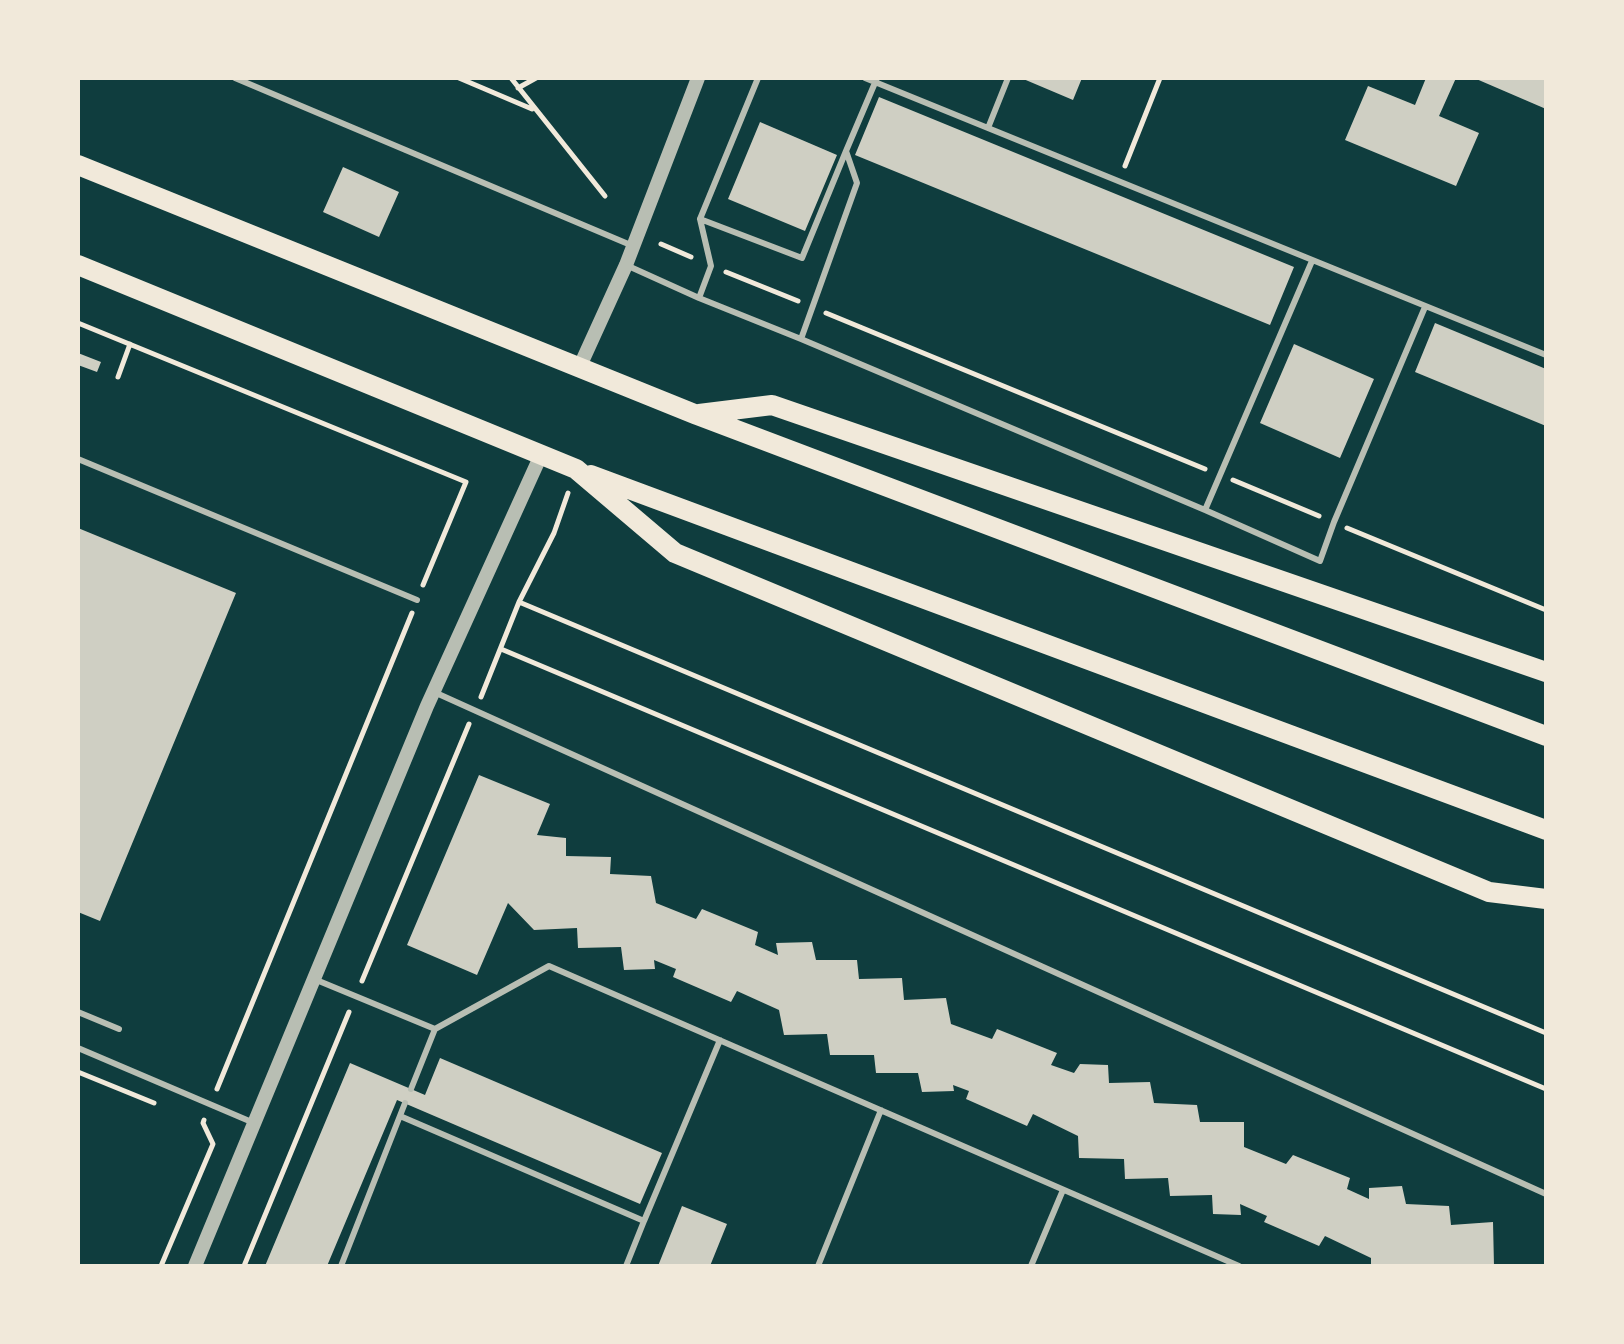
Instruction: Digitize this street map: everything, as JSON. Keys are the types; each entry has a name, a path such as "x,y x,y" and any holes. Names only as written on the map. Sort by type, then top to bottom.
{"main road":[{"path":"78,165 697,415 1546,736"},
{"path":"78,265 576,469 1546,830"},
{"path":"697,415 772,405 1546,672"},
{"path":"576,469 675,553 1489,892 1546,899"}],"street":[{"path":"580,366 626,265 698,78"},
{"path":"195,1266 434,692 541,455"}],"lane":[{"path":"235,78 633,246"},
{"path":"699,298 711,266 700,219 758,78"},
{"path":"865,78 1546,355"},
{"path":"988,128 1008,78"},
{"path":"700,219 802,258 876,80"},
{"path":"801,339 857,183 846,151"},
{"path":"1205,510 1312,261"},
{"path":"626,265 1320,561 1425,307"},
{"path":"78,459 417,600"},
{"path":"434,692 1546,1194"},
{"path":"411,1089 435,1029 549,966 1234,1265"},
{"path":"314,979 435,1029"},
{"path":"78,1012 119,1029"},
{"path":"626,1266 720,1040"},
{"path":"78,1048 254,1123"},
{"path":"341,1266 405,1103"},
{"path":"818,1266 881,1110"},
{"path":"400,1116 644,1221"},
{"path":"1031,1266 1063,1190"}],"path":[{"path":"459,78 536,111"},
{"path":"511,78 605,196"},
{"path":"518,88 536,78"},
{"path":"1119,181 1160,78"},
{"path":"661,244 1546,610"},
{"path":"78,323 466,482 203,1123"},
{"path":"118,377 130,344"},
{"path":"476,709 519,602 554,533 576,469"},
{"path":"519,602 1546,1033"},
{"path":"501,649 1546,1089"},
{"path":"78,1072 162,1106"},
{"path":"161,1266 213,1144 203,1123 189,1117"}],"building":[{"path":"1021,78 1082,78 1073,100"},
{"path":"1426,78 1456,78 1439,116 1479,133 1456,186 1345,140 1368,86 1415,105"},
{"path":"1474,78 1546,78 1546,109"},
{"path":"879,97 1294,267 1270,325 855,155"},
{"path":"760,122 837,155 805,231 728,199"},
{"path":"343,167 399,192 379,237 323,212"},
{"path":"1435,323 1546,369 1546,426 1415,372"},
{"path":"1294,344 1374,379 1340,458 1260,423"},
{"path":"78,353 101,362 97,372 78,365"},
{"path":"78,528 236,593 100,921 78,912"},
{"path":"479,775 550,804 537,835 566,838 566,856 611,857 610,874 651,876 656,903 696,919 702,909 758,932 755,945 778,955 776,943 812,942 816,960 857,960 859,979 902,978 904,1000 946,998 951,1024 992,1039 997,1029 1057,1053 1051,1065 1074,1073 1080,1064 1108,1065 1109,1083 1150,1082 1154,1103 1197,1105 1200,1122 1244,1122 1244,1147 1286,1164 1293,1155 1350,1178 1347,1189 1369,1199 1369,1188 1402,1186 1406,1204 1449,1206 1451,1225 1493,1222 1494,1266 1371,1266 1371,1258 1325,1236 1319,1246 1264,1222 1267,1216 1240,1204 1241,1215 1213,1214 1212,1195 1170,1196 1168,1178 1125,1179 1124,1159 1079,1158 1078,1136 1033,1114 1027,1126 966,1099 969,1091 953,1085 954,1091 922,1092 918,1073 876,1073 874,1055 830,1055 827,1034 784,1035 779,1010 737,991 731,1002 673,977 676,969 654,960 655,969 624,970 621,947 578,948 577,928 534,930 508,903 477,975 407,945"},
{"path":"440,1058 662,1153 640,1204 397,1100 327,1266 265,1266 350,1063 425,1095"},
{"path":"682,1206 727,1224 710,1266 658,1266"}]}
